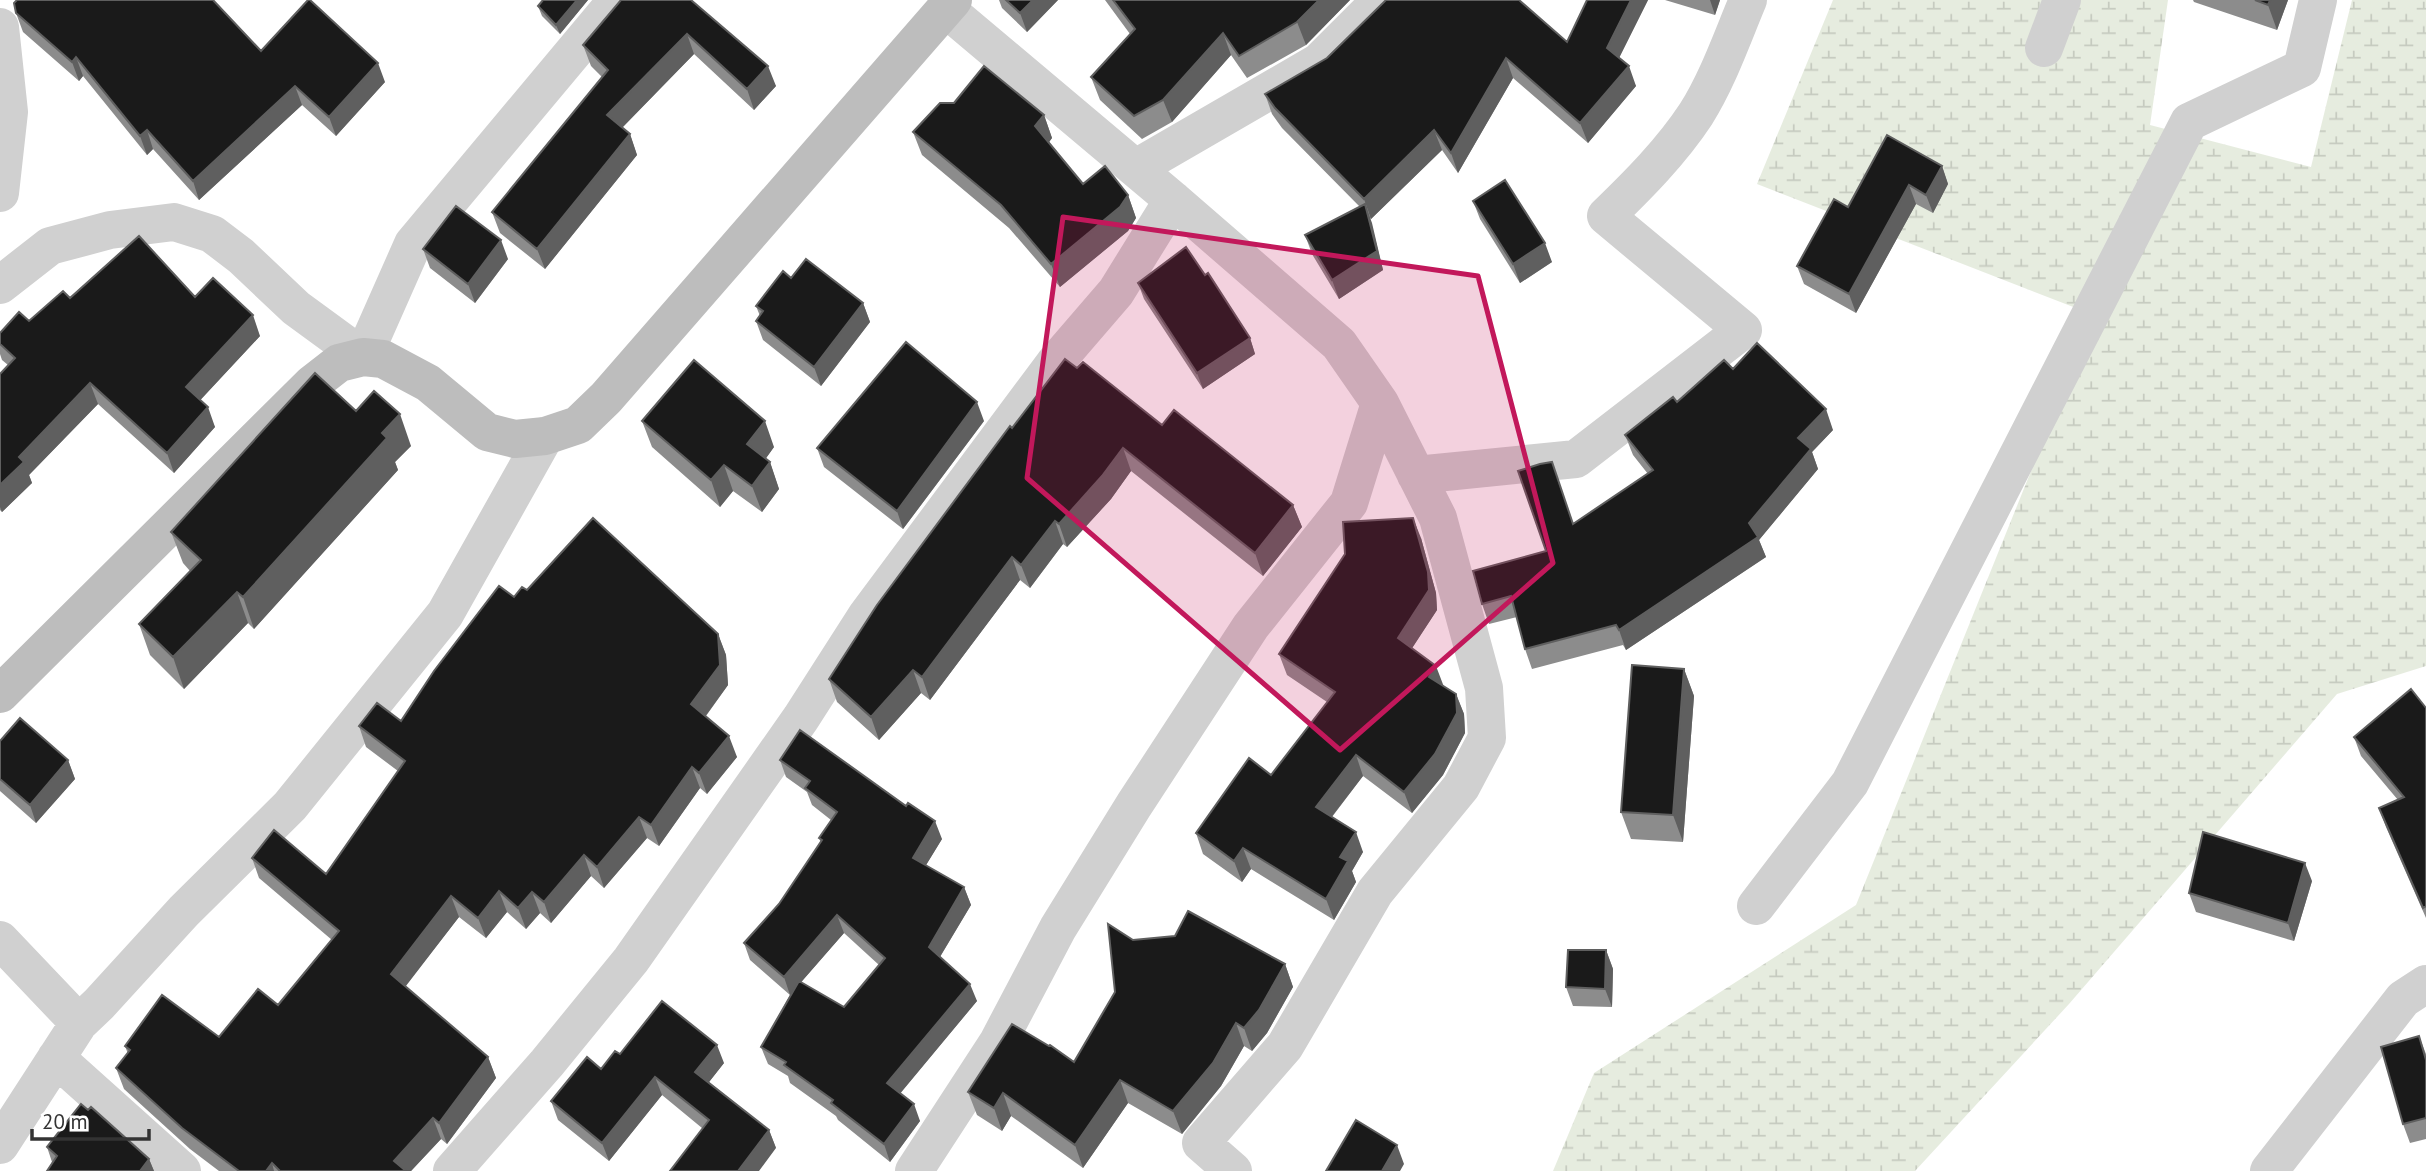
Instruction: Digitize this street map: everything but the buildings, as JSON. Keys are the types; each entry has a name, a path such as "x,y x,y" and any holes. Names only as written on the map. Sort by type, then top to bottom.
{"street":[{"path":"363,357 413,244 617,0"},
{"path":"1136,168 1319,62 1381,0"},
{"path":"1416,475 1576,458 1744,330 1605,216 1668,151 1697,113 1723,61 1748,0"},
{"path":"2044,48 2062,0"},
{"path":"1756,906 1850,783 2189,122 2302,68 2318,0"},
{"path":"0,694 312,384 338,363 363,357 383,359 428,383 487,432 515,439 545,436 578,425 606,398 950,4 1339,344 1380,403 1438,518 1474,645 1483,688 1487,738 1461,787 1375,892 1285,1046 1200,1143 1234,1171"},
{"path":"0,27 9,111 0,193"},
{"path":"452,1171 631,960 800,718 867,615 1054,363 1116,292 1173,200"},
{"path":"0,285 50,246 110,230 174,222 212,234 241,256 296,308 363,357"},
{"path":"914,1171 998,1042 1058,928 1134,805 1251,626 1349,503 1380,403"},
{"path":"0,1145 79,1023 184,911 290,806 445,614 545,436"},
{"path":"0,940 79,1023"},
{"path":"2269,1171 2403,999 2426,984"},
{"path":"55,1058 182,1171"}],"highlighted area":[{"path":"1063,217 1478,276 1553,563 1340,750 1027,478"}],"green space":[{"path":"1833,0 2168,0 2150,125 2311,167 2352,0 2426,0 2426,666 2337,694 2069,1004 1915,1171 1553,1171 1594,1073 1856,905 2094,315 1757,184"}]}
